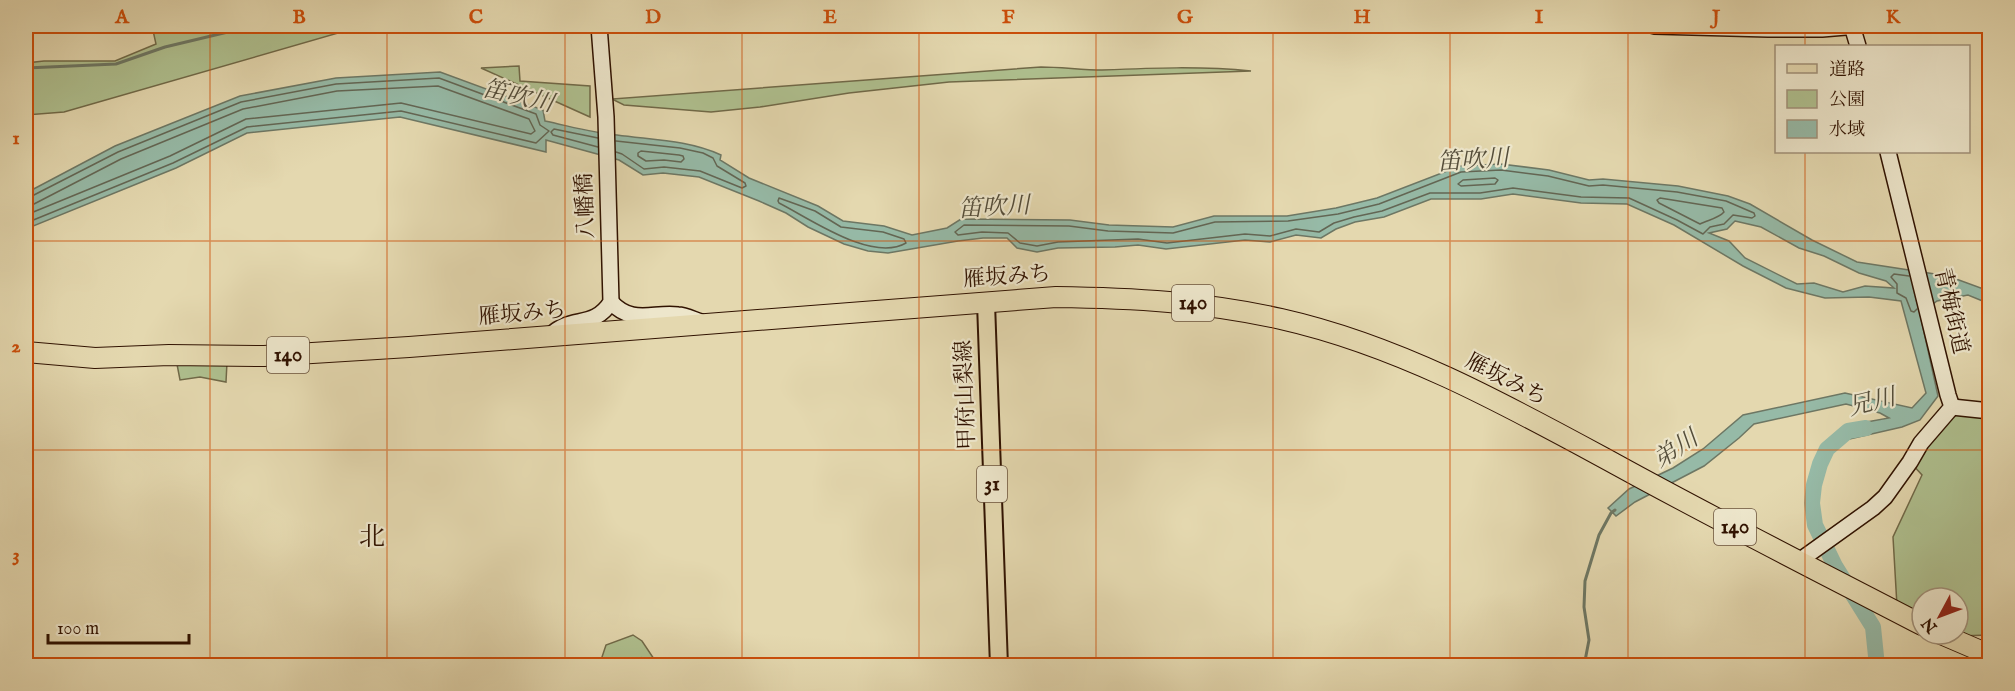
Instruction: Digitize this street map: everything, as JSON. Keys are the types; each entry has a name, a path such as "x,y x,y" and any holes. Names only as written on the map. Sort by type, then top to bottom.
{"highway":[{"name":"雁坂みち","path":"26,352 95,358 169,355 264,356 1056,297 1139,299 1194,304 1282,319 1345,337 1418,363 1510,408 1910,619"},
{"path":"1968,646 1989,655"}],"main road":[{"name":"八幡橋","path":"599,26 606,117 611,298"},
{"path":"1654,26 1768,29 1854,26 1858,45"},
{"name":"青梅街道","path":"1888,153 1950,401"},
{"path":"550,336 563,325 593,320 598,317 611,298 625,314 680,315 707,324"},
{"name":"甲府山梨線","path":"986,303 999,666"},
{"path":"1799,561 1885,497 1911,462 1921,443 1950,401 1989,411"}],"green space":[{"path":"152,26 359,27 64,112 26,115 26,63 115,61 156,44"},
{"path":"519,66 520,81 590,86 590,117 481,68"},
{"path":"1041,67 1102,70 1196,68 1251,71 949,82 711,112 624,105 612,99"},
{"path":"176,359 227,362 226,382 200,377 180,380"},
{"path":"1952,407 1989,411 1989,635 1970,636 1970,586 1910,586 1910,612 1897,606 1893,537 1922,475 1910,462"},
{"path":"633,635 642,641 658,665 642,665 641,658 635,661 635,665 606,665 601,660 606,645"}],"water":[{"path":"440,72 543,110 545,121 599,133 683,143 709,150 721,155 720,160 749,178 818,206 843,221 884,226 912,235 947,228 961,219 1070,220 1109,225 1173,227 1214,216 1287,216 1377,198 1460,166 1501,164 1549,170 1589,180 1603,179 1678,186 1728,196 1750,204 1812,240 1857,262 1948,276 1989,291 1990,304 1968,295 1937,301 1920,314 1938,396 1920,420 1902,427 1850,439 1844,429 1850,425 1889,418 1880,413 1846,404 1754,424 1704,466 1635,502 1616,516 1608,508 1629,489 1673,468 1703,449 1743,415 1845,393 1912,408 1926,393 1901,301 1869,297 1825,298 1786,288 1743,266 1674,225 1627,204 1581,203 1513,194 1481,199 1431,199 1384,217 1355,222 1321,238 1296,235 1270,242 1245,240 1166,249 1138,245 1058,248 1037,252 1017,248 1007,238 983,238 888,253 868,251 844,244 808,227 786,213 699,177 663,173 643,175 619,160 546,140 546,152 400,117 247,133 176,168 26,229 26,193 115,146 240,96 336,78","holes":["1735,221 1761,227 1799,248 1824,256 1859,273 1886,281 1894,288 1865,286 1843,292 1814,283 1797,284 1745,258 1729,241 1709,233 1727,229"]}],"waterway":[{"path":"26,68 116,64 165,47 253,26"},
{"name":"兄川","path":"1866,428 1848,431 1827,449 1814,485 1812,503 1815,525 1835,566 1873,627 1877,666"},
{"name":"弟川","path":"1584,666 1589,640 1584,607 1585,581 1599,535 1615,510"}],"district":[{"name":"北","path":"372,537"}],"water label":[{"name":"笛吹川","path":"518,97"},
{"name":"笛吹川","path":"1473,161"},
{"name":"笛吹川","path":"994,208"}]}
